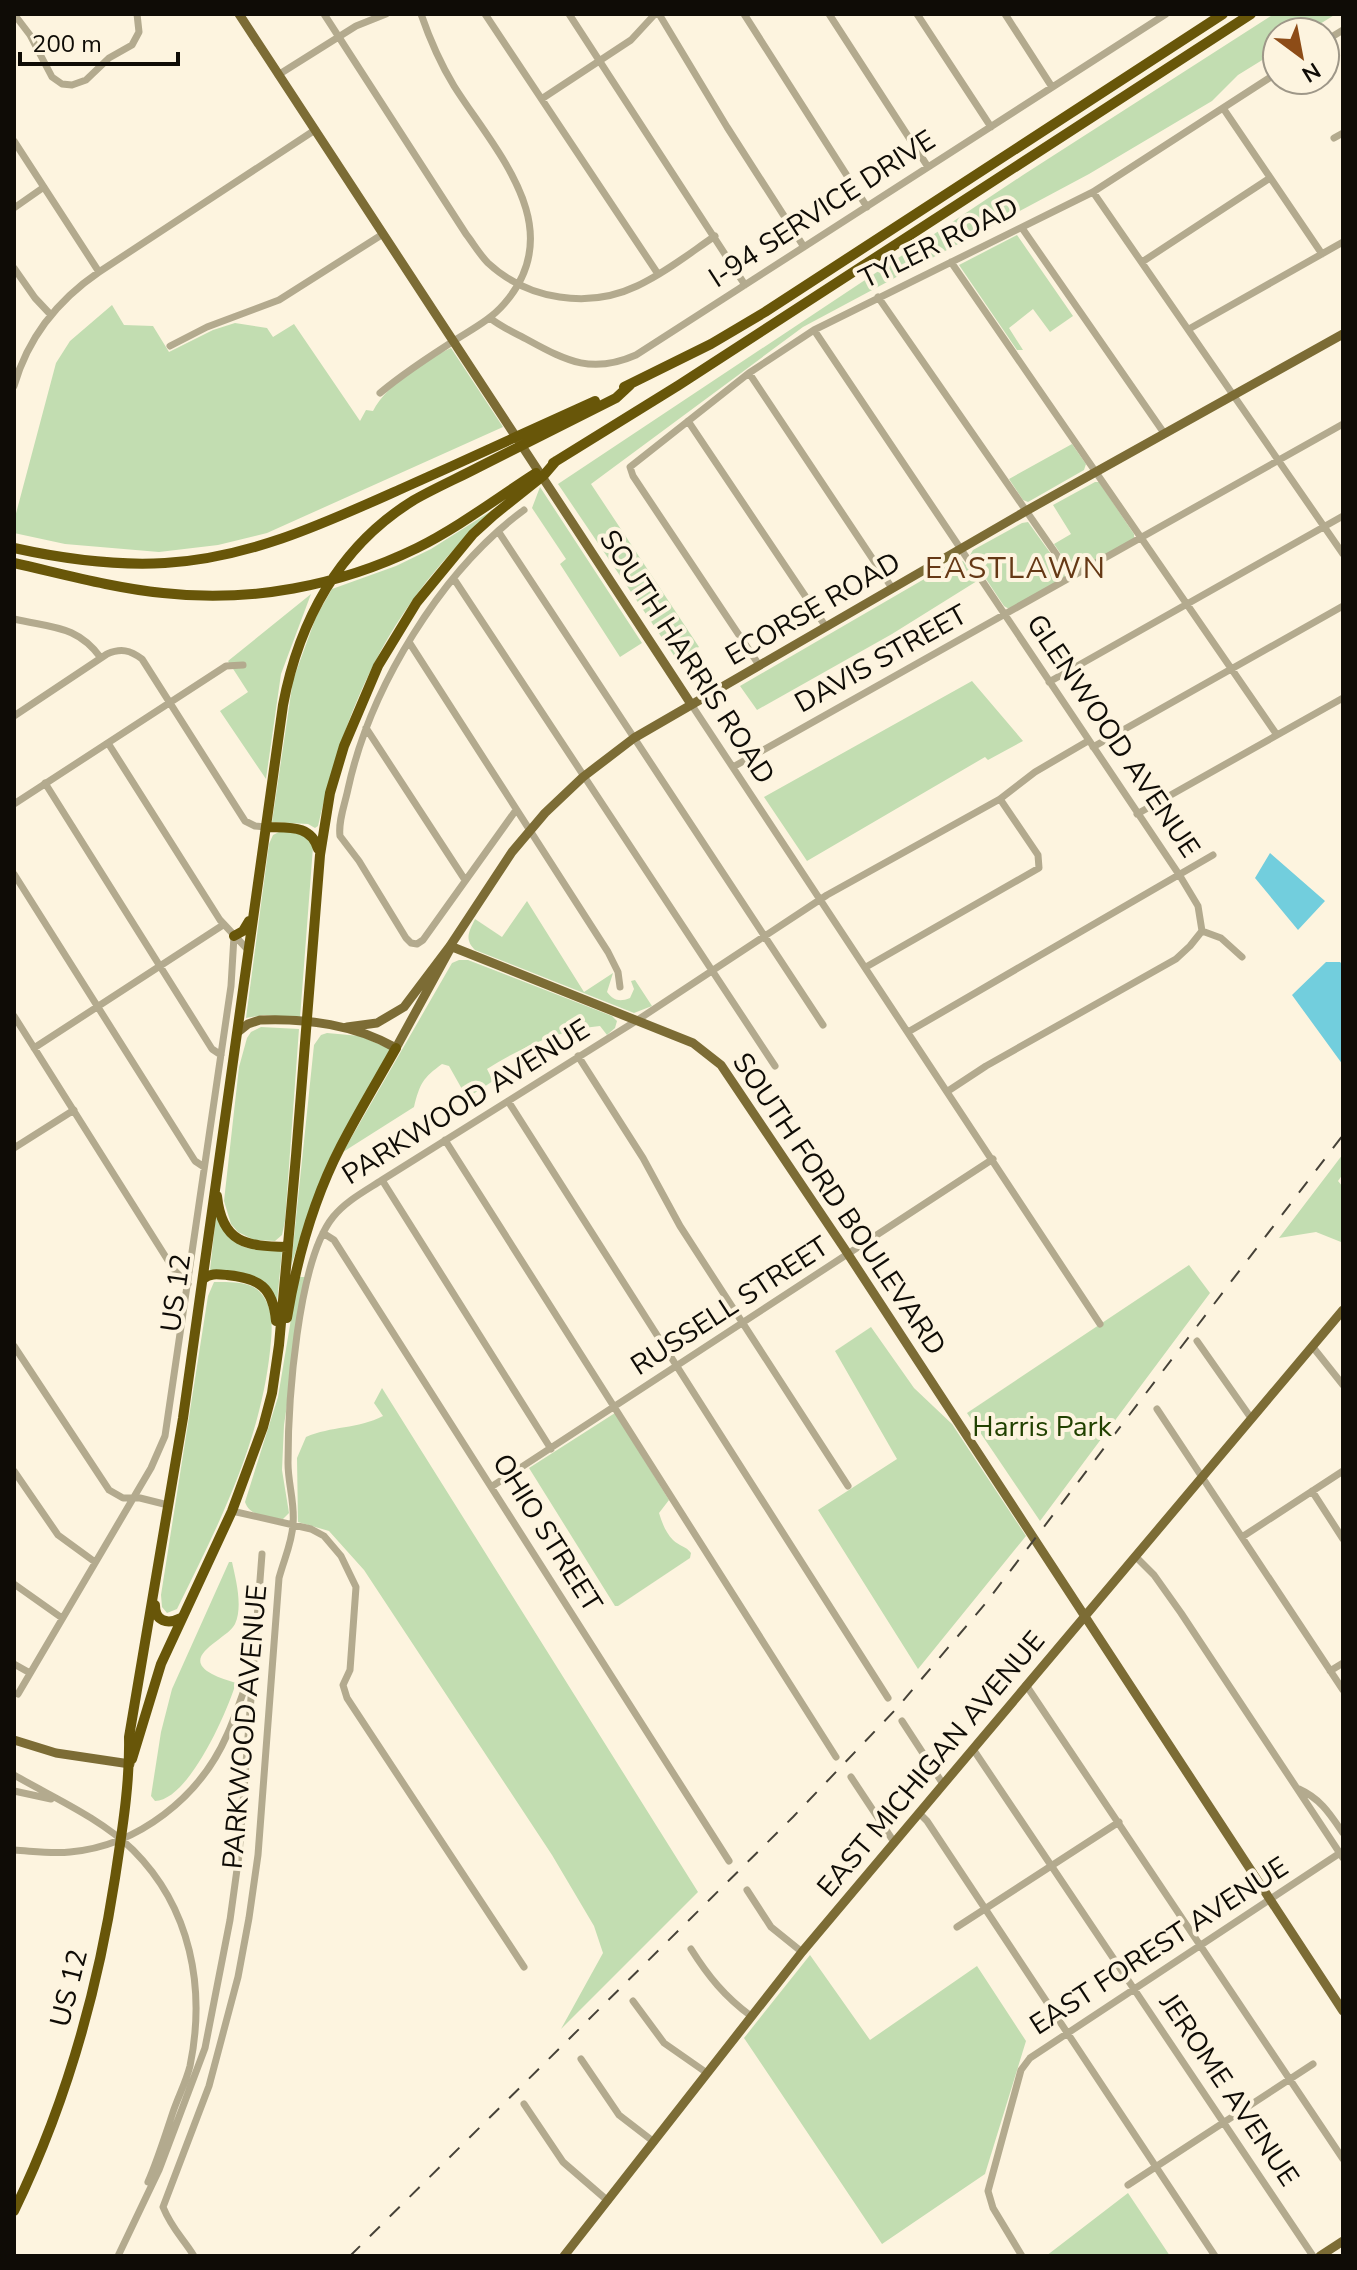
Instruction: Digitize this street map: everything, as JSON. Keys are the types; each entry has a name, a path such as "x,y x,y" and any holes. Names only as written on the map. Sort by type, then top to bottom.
{"highway":[{"path":"14,548 76,560 133,564 204,559 255,548 348,513 630,385 711,344 1223,14"},
{"path":"14,563 164,594 215,596 287,590 347,576 418,547 679,385 1251,14"},
{"name":"US 12","path":"14,2211 51,2129 80,2044 104,1945 124,1816 130,1764 129,1737 155,1595 203,1279 288,680 312,611 338,570 377,527 413,501 616,398 630,385"},
{"name":"US 12","path":"130,1764 161,1664 232,1511 263,1427 276,1371 320,855 330,793 344,746 360,704 394,637 438,574 473,534 544,475 556,461"},
{"path":"266,827 297,828 309,832 316,841 320,855"},
{"path":"232,934 243,931 248,923 260,851 264,845"},
{"path":"276,1371 299,1258 321,1192 341,1146 396,1048"},
{"path":"216,1182 221,1215 235,1239 254,1246 287,1247"},
{"path":"203,1279 212,1274 241,1276 264,1287 275,1310 276,1371"},
{"path":"155,1595 155,1610 161,1620 169,1622 181,1618"}],"main road":[{"name":"SOUTH HARRIS ROAD","path":"239,14 691,704"},
{"name":"ECORSE ROAD","path":"238,1032 260,1020 346,1027 377,1023 399,1012 450,946 529,831 583,777 634,738 1095,471 1343,334"},
{"name":"ECORSE ROAD","path":"346,1027 396,1048 442,968 450,946"},
{"name":"SOUTH FORD BOULEVARD","path":"450,946 693,1043 718,1061 848,1254 1343,2011"},
{"name":"EAST MICHIGAN AVENUE","path":"569,2254 802,1952 1343,1310"},
{"path":"14,1740 56,1753 130,1764"},
{"path":"1320,2256 1343,2241"}],"street":[{"path":"14,14 30,35 52,77 62,84 72,85 86,80 109,58 132,45 139,32 137,14"},
{"path":"324,14 477,250 489,263 518,283 544,295 572,300 622,293 658,274 715,236"},
{"path":"278,75 337,36 386,14"},
{"path":"380,393 490,318 505,304 527,265 531,240 526,201 442,66 421,14"},
{"path":"485,14 658,274"},
{"path":"569,14 745,285"},
{"path":"543,98 631,40 657,14 804,247"},
{"path":"744,14 867,207"},
{"path":"829,14 928,167"},
{"path":"917,14 991,127"},
{"path":"1005,14 1052,87"},
{"name":"I-94 SERVICE DRIVE","path":"490,318 562,358 587,365 616,363 636,355 1166,14"},
{"name":"TYLER ROAD","path":"759,665 630,467 749,373 814,330 1093,192 1261,83"},
{"path":"1223,108 1322,254"},
{"path":"14,386 31,341 70,294 315,130"},
{"path":"1334,138 1343,133"},
{"path":"14,141 99,272"},
{"path":"1142,262 1270,178"},
{"path":"14,208 44,187"},
{"path":"1093,192 1343,554"},
{"path":"1022,228 1164,433"},
{"path":"170,346 207,327 279,300 383,234"},
{"path":"1189,329 1343,242"},
{"path":"951,262 1277,735"},
{"path":"14,268 51,315"},
{"path":"878,297 1072,577"},
{"name":"GLENWOOD AVENUE","path":"814,330 1180,876 1198,906 1202,931"},
{"path":"749,373 892,588"},
{"path":"688,421 826,627"},
{"name":"DAVIS STREET","path":"733,767 1343,424"},
{"path":"516,810 423,940 417,944 411,943 339,830 351,773 366,728 391,671 454,579 498,531 524,510"},
{"path":"1049,682 1343,516"},
{"path":"498,531 823,1025"},
{"path":"454,579 775,1066"},
{"name":"PARKWOOD AVENUE","path":"194,2256 171,2227 163,2207 209,2086 231,2005 249,1918 260,1831 279,1578 291,1541 293,1523 288,1460 297,1333 311,1268 323,1233 341,1208 382,1180 636,1021 820,899 1000,799 1035,772 1233,669 1343,606"},
{"path":"14,619 74,633 92,646 101,658"},
{"path":"409,642 608,952 618,972 620,987"},
{"path":"14,716 101,658 116,651 132,652 142,659 241,817 249,825 266,827"},
{"path":"14,804 228,666 243,665"},
{"path":"1137,814 1343,698"},
{"name":"SOUTH HARRIS ROAD","path":"691,704 1100,1324"},
{"path":"366,728 465,880"},
{"path":"108,743 223,925 249,951"},
{"path":"45,783 214,1052 221,1055"},
{"path":"866,967 1039,868 1038,855 1000,799"},
{"path":"908,1032 1213,855"},
{"path":"14,874 195,1161 204,1167"},
{"path":"34,1048 223,925"},
{"path":"948,1091 986,1066 1176,959 1202,931 1221,938 1242,957"},
{"path":"18,1694 155,1459 165,1436 231,986 232,934"},
{"path":"15,1019 174,1270 188,1284"},
{"path":"578,1056 643,1158 680,1226 848,1486"},
{"path":"508,1101 888,1698"},
{"path":"14,1148 74,1110"},
{"path":"445,1140 836,1757"},
{"name":"RUSSELL STREET","path":"491,1487 993,1159"},
{"path":"382,1180 551,1449"},
{"name":"OHIO STREET","path":"323,1233 334,1240 729,1861"},
{"path":"1197,1341 1251,1418"},
{"path":"14,1346 104,1484 116,1494 168,1505"},
{"path":"1312,1346 1343,1385"},
{"path":"1157,1409 1343,1690"},
{"path":"14,1471 58,1535 95,1562"},
{"path":"1242,1537 1343,1471"},
{"path":"1312,1491 1343,1539"},
{"path":"232,1511 293,1523 324,1536 348,1567 356,1587 350,1670 343,1685 347,1698 524,1967"},
{"path":"116,2256 159,2170 205,2048 230,1920 239,1855 262,1554"},
{"path":"1135,1556 1154,1575 1181,1613 1342,1854"},
{"path":"14,1584 62,1618"},
{"path":"1330,1671 1343,1663"},
{"path":"14,1664 30,1673"},
{"path":"14,1850 70,1852 111,1842 158,1819 183,1798 209,1768 227,1736 254,1665"},
{"path":"1026,1685 1343,2159"},
{"path":"902,1721 943,1784"},
{"name":"JEROME AVENUE","path":"973,1749 1313,2256"},
{"path":"14,1775 100,1824 132,1849 150,1869 173,1905 188,1941 197,1986 190,2067 165,2140 116,2256"},
{"path":"851,1777 894,1842"},
{"path":"1297,1788 1323,1803 1343,1833"},
{"path":"14,1791 57,1800"},
{"path":"919,1813 1215,2256"},
{"path":"957,1927 1119,1822"},
{"name":"EAST FOREST AVENUE","path":"1022,2256 993,2208 989,2182 1021,2070 1030,2058 1342,1854"},
{"path":"747,1890 776,1932 802,1952"},
{"path":"691,1949 720,1989 751,2016"},
{"path":"633,2001 664,2043 707,2073"},
{"path":"581,2059 619,2115 654,2142"},
{"path":"1128,2185 1313,2064"},
{"path":"524,2104 563,2162 608,2201"}],"green space":[{"path":"1274,14 1336,14 1333,16 1271,16"},
{"path":"1261,22 1261,61 1238,75 1212,101 1089,174 803,327 591,484 699,647 677,660 558,484 1023,175"},
{"path":"1017,235 1073,316 1050,332 1033,309 1009,328 1023,350 1017,350 959,265"},
{"path":"112,305 124,325 153,326 169,352 213,330 235,323 267,328 273,337 294,324 360,421 366,410 373,411 388,391 407,374 451,348 503,427 267,533 218,545 159,552 65,544 14,533 14,521 56,363 70,341"},
{"path":"1072,444 1086,464 1084,470 1028,502 1023,500 1009,479"},
{"path":"1099,482 1134,534 1134,539 1073,572 1054,544 1071,534 1053,505"},
{"path":"540,487 642,643 620,657 560,564 566,559 532,508"},
{"path":"491,511 449,555 394,628 361,691 348,724 318,826 272,822 293,680 316,617 332,589 396,566 431,549"},
{"path":"1028,522 1065,577 1009,609 970,555 973,550"},
{"path":"957,560 963,561 977,581 892,634 757,710 740,686"},
{"path":"311,594 281,674 266,779 220,711 248,692 228,661"},
{"path":"972,681 1023,741 988,760 985,757 807,861 764,797"},
{"path":"281,831 307,834 313,847 300,1018 264,1015 246,1018 269,844 273,835"},
{"path":"527,901 584,992 613,973 607,992 612,997 620,1000 630,998 634,989 631,981 635,980 652,1006 634,1013 475,950 469,932 475,919 502,937"},
{"path":"468,960 612,1016 617,1021 615,1028 607,1035 600,1026 585,1028 527,1047 487,1069 493,1081 467,1098 449,1066 442,1064 423,1082 414,1107 343,1152 452,963"},
{"path":"261,1027 299,1029 285,1221 282,1235 275,1241 254,1240 238,1232 231,1224 224,1201 239,1067 247,1038"},
{"path":"321,1035 360,1036 390,1049 310,1208 291,1266 314,1045"},
{"path":"1343,1154 1343,1174 1338,1181 1343,1187 1341,1242 1316,1232 1279,1238"},
{"path":"216,1216 229,1236 242,1246 282,1251 277,1302 256,1278 242,1273 210,1270"},
{"name":"Harris Park","path":"1189,1265 1210,1293 1040,1521 967,1413"},
{"path":"298,1277 306,1277 284,1425 282,1470 289,1513 283,1519 251,1511 245,1502 278,1397"},
{"path":"214,1282 245,1284 260,1292 270,1313 270,1351 257,1419 235,1484 177,1609 167,1613 162,1607 161,1595 208,1296"},
{"path":"871,1327 914,1388 952,1424 1026,1536 918,1669 818,1510 897,1459 835,1351"},
{"path":"382,1388 698,1892 561,2029 603,1953 594,1926 552,1855 364,1570 329,1531 298,1522 297,1458 306,1437 383,1416 374,1403"},
{"path":"615,1413 669,1500 659,1513 666,1531 691,1553 690,1558 618,1606 615,1606 529,1468"},
{"path":"229,1562 232,1562 239,1602 235,1624 202,1654 200,1661 212,1674 236,1683 215,1733 193,1771 168,1797 155,1801 151,1796 161,1732 172,1689"},
{"path":"810,1955 870,2040 977,1966 1026,2041 985,2174 882,2244 744,2038"},
{"path":"1128,2193 1170,2256 1046,2256"}],"water":[{"path":"1270,853 1325,901 1298,930 1255,878"},
{"path":"1326,962 1340,962 1343,965 1343,1065 1292,995"}],"railway":[{"path":"350,2256 793,1817 897,1708 985,1604 1343,1135"}],"district":[{"name":"EASTLAWN","path":"1016,568"}]}
